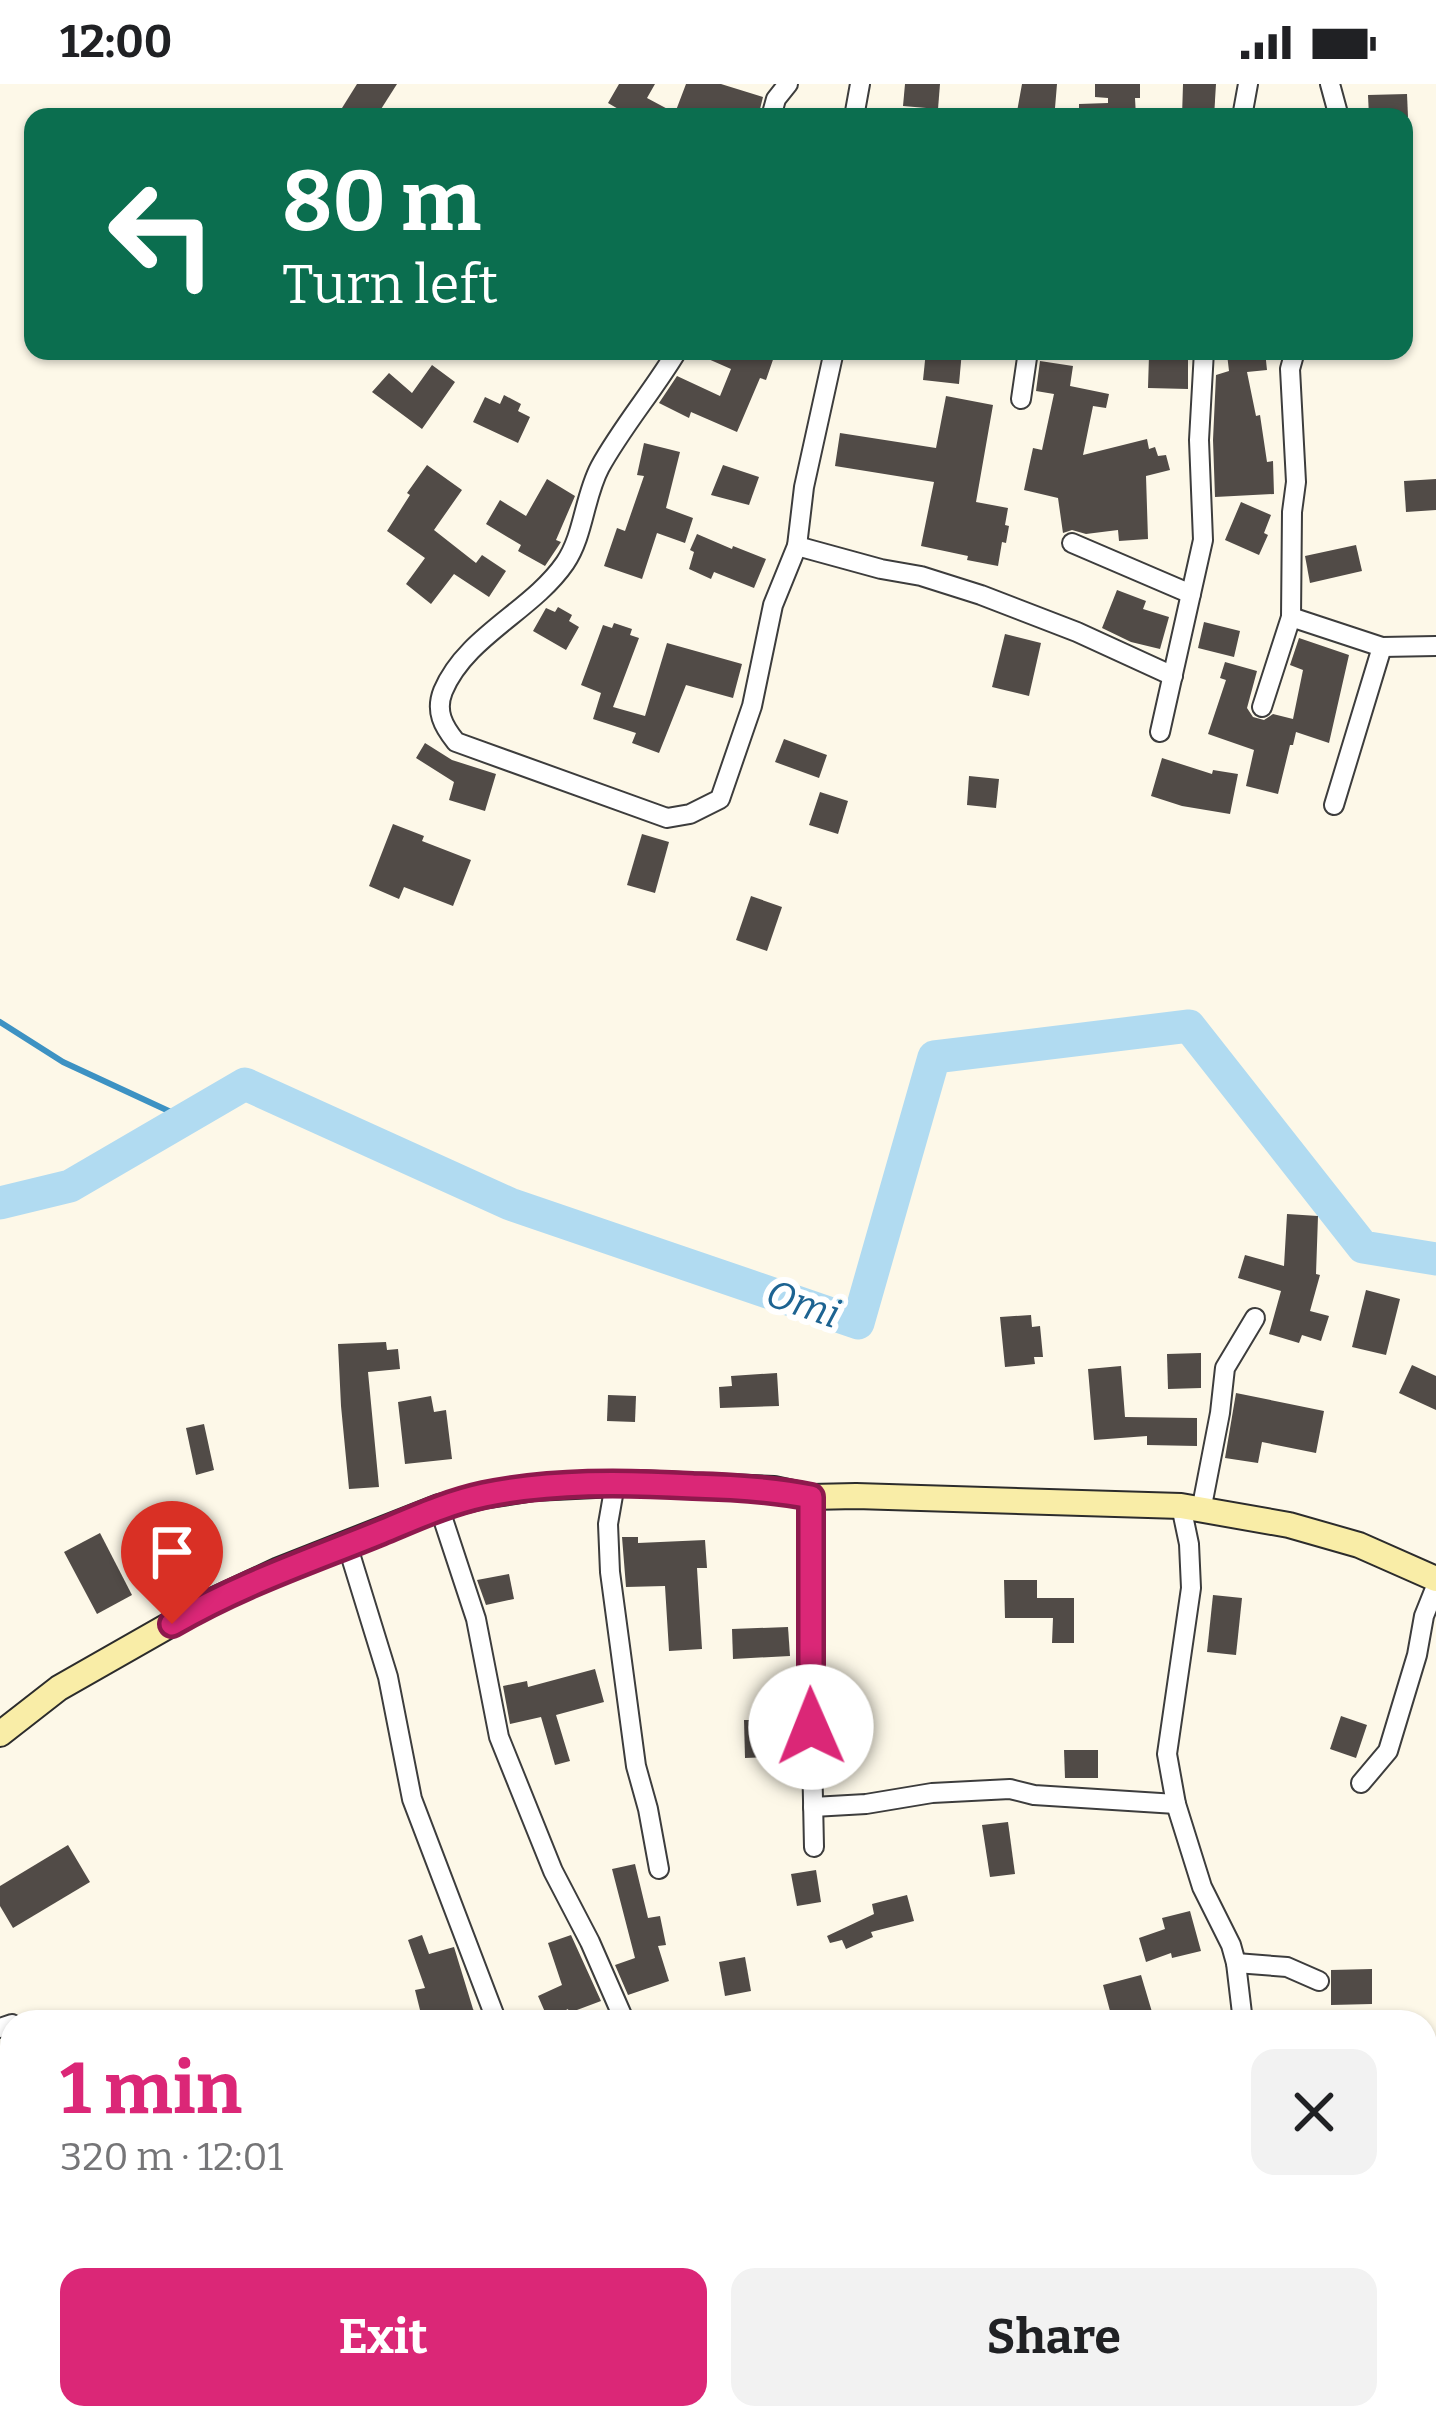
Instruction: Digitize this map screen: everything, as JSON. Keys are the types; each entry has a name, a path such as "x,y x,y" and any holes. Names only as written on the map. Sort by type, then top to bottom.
{"main road":[{"path":"0,1734 59,1688 210,1602 279,1570 439,1507 534,1487 615,1484 774,1489 811,1497 1191,1508 1359,1545 1436,1582"}],"street":[{"path":"671,360 598,470 563,566 461,661 443,691 439,709 444,728 456,742 667,818 689,814 720,799 732,766 752,706 773,605 797,546 804,487 832,360"},
{"path":"1021,399 1027,360"},
{"path":"1160,732 1203,540 1199,440 1203,360"},
{"path":"1262,707 1291,617 1296,482 1293,360"},
{"path":"1072,543 1191,594"},
{"path":"797,546 981,596 1077,632 1173,676"},
{"path":"1291,617 1382,647 1436,646"},
{"path":"1334,805 1382,647"},
{"path":"1242,2010 1231,1945 1202,1887 1176,1804 1167,1754 1192,1588 1191,1508 1220,1414 1226,1368 1256,1318"},
{"path":"615,1484 608,1524 610,1572 636,1766 658,1869"},
{"path":"811,1497 814,1847"},
{"path":"439,1507 476,1618 499,1737 553,1870 621,2010"},
{"path":"347,1544 388,1677 412,1799 492,2010"},
{"path":"1361,1784 1388,1751 1436,1582"},
{"path":"813,1808 1010,1789 1034,1796 1176,1804"},
{"path":"1236,1964 1288,1967 1319,1981"}],"building":[{"path":"357,84 397,84 382,108 342,108"},
{"path":"619,84 655,84 647,98 666,108 617,108 608,103"},
{"path":"686,84 721,84 763,97 760,108 677,108"},
{"path":"905,84 940,84 938,108 903,106"},
{"path":"1022,84 1057,84 1055,108 1018,108"},
{"path":"1095,84 1140,84 1136,108 1079,108 1079,104 1108,103 1108,98 1095,97"},
{"path":"1183,84 1216,84 1215,108 1182,108"},
{"path":"1407,94 1408,108 1369,108 1368,95"},
{"path":"710,360 773,360 737,432 691,412 689,418 659,403 677,376 720,396 731,369"},
{"path":"925,360 961,360 959,384 923,380"},
{"path":"1149,360 1188,360 1188,389 1148,388"},
{"path":"1228,360 1266,360 1267,370 1247,372 1267,462 1273,461 1274,494 1215,497 1216,375 1229,371"},
{"path":"1040,361 1073,366 1070,386 1109,394 1106,408 1093,406 1083,455 1147,439 1149,449 1155,447 1158,456 1166,455 1170,470 1146,476 1148,539 1119,541 1118,530 1063,533 1058,498 1024,490 1033,448 1042,450 1054,394 1036,391"},
{"path":"432,365 455,382 422,429 372,392 389,373 412,393"},
{"path":"504,395 521,404 518,411 530,417 518,443 473,422 485,397 500,404"},
{"path":"946,396 993,405 976,502 1008,508 1005,525 1009,526 998,566 921,546 934,482 835,466 840,433 936,448"},
{"path":"644,443 680,452 666,508 693,518 685,543 657,533 642,579 604,566 617,528 625,531 644,476 637,475"},
{"path":"427,465 462,490 434,530 476,563 482,555 506,571 489,597 454,574 431,604 406,584 425,558 387,531"},
{"path":"723,465 759,477 749,505 711,495"},
{"path":"547,479 575,496 556,540 561,542 545,566 486,524 500,500 526,516"},
{"path":"1436,479 1436,510 1406,512 1404,481"},
{"path":"1241,502 1271,515 1259,555 1225,540"},
{"path":"697,534 766,559 754,588 714,572 711,579 689,569"},
{"path":"1356,545 1362,571 1310,583 1305,556"},
{"path":"1117,590 1146,601 1143,609 1169,617 1160,649 1102,628"},
{"path":"558,607 572,615 569,621 579,627 566,650 533,631 546,608 555,612"},
{"path":"1204,622 1240,631 1234,657 1198,648"},
{"path":"614,623 632,629 630,635 639,638 613,707 645,716 667,643 742,664 733,698 686,685 659,753 632,743 636,733 593,719 601,693 581,685 603,625 612,628"},
{"path":"1005,634 1041,643 1029,696 992,687"},
{"path":"1299,638 1349,655 1329,743 1296,732 1278,794 1246,786 1254,750 1208,734 1226,680 1220,678 1225,662 1257,671 1247,708 1253,717 1264,720 1273,714 1293,719 1303,670 1290,665"},
{"path":"784,739 827,755 819,778 775,762"},
{"path":"425,743 452,760 496,774 485,811 449,800 454,782 416,758"},
{"path":"1162,758 1212,774 1213,770 1238,774 1230,814 1151,796"},
{"path":"969,776 999,779 996,808 967,805"},
{"path":"820,792 848,801 838,834 809,825"},
{"path":"393,824 471,860 453,906 404,887 399,899 369,886"},
{"path":"642,834 669,842 655,893 627,885"},
{"path":"751,896 782,907 767,951 736,940"},
{"path":"1287,1214 1318,1216 1316,1274 1320,1275 1310,1311 1329,1316 1321,1341 1302,1335 1299,1343 1269,1334 1281,1291 1238,1278 1245,1255 1284,1266"},
{"path":"1366,1290 1400,1299 1386,1355 1352,1347"},
{"path":"1031,1315 1032,1327 1040,1326 1043,1357 1034,1357 1035,1364 1005,1367 1000,1317"},
{"path":"386,1342 387,1350 398,1349 400,1369 368,1372 379,1487 349,1489 338,1344"},
{"path":"1201,1353 1201,1388 1168,1389 1167,1354"},
{"path":"1412,1365 1436,1376 1436,1410 1399,1393"},
{"path":"1121,1366 1125,1417 1197,1418 1197,1446 1147,1445 1147,1436 1094,1440 1088,1369"},
{"path":"777,1373 779,1406 720,1408 719,1387 732,1386 731,1376"},
{"path":"1236,1393 1324,1411 1316,1453 1262,1442 1258,1463 1225,1458"},
{"path":"608,1395 636,1396 635,1422 607,1421"},
{"path":"431,1396 434,1412 446,1410 452,1459 405,1464 398,1402"},
{"path":"204,1424 214,1470 196,1475 186,1428"},
{"path":"100,1533 132,1595 97,1614 64,1552"},
{"path":"622,1537 638,1537 638,1543 705,1540 707,1568 697,1568 702,1649 669,1651 665,1586 626,1587"},
{"path":"509,1574 514,1599 486,1605 477,1580"},
{"path":"1004,1580 1037,1580 1037,1598 1074,1598 1074,1643 1052,1643 1053,1618 1005,1618"},
{"path":"1213,1595 1242,1598 1236,1655 1207,1652"},
{"path":"788,1627 790,1656 733,1659 732,1629"},
{"path":"595,1669 604,1702 556,1715 570,1761 555,1765 541,1717 510,1724 503,1686 527,1681 528,1687"},
{"path":"1341,1716 1367,1725 1356,1758 1330,1749"},
{"path":"744,1720 772,1720 773,1757 745,1758"},
{"path":"1064,1750 1098,1750 1098,1778 1065,1778"},
{"path":"1008,1822 1015,1874 990,1877 982,1825"},
{"path":"68,1845 90,1882 13,1928 0,1906 0,1886"},
{"path":"635,1864 648,1918 660,1916 666,1945 658,1946 669,1981 628,1995 615,1965 635,1958 612,1869"},
{"path":"816,1870 821,1902 797,1906 791,1874"},
{"path":"907,1895 914,1921 871,1932 873,1937 846,1949 842,1940 830,1943 827,1936 874,1914 872,1904"},
{"path":"1190,1911 1201,1951 1172,1958 1171,1953 1146,1962 1139,1938 1165,1929 1162,1918"},
{"path":"422,1935 429,1954 454,1947 474,2010 420,2010 415,1990 425,1988 408,1940"},
{"path":"571,1935 601,2001 577,2010 544,2010 538,1996 562,1985 548,1943"},
{"path":"745,1957 751,1991 725,1996 719,1962"},
{"path":"1372,1969 1372,2004 1331,2005 1331,1970"},
{"path":"1141,1975 1151,2010 1110,2010 1103,1985"}],"waterway":[{"path":"0,1022 63,1062 186,1119"},
{"name":"Omi","path":"0,1203 70,1186 245,1084 510,1204 858,1323 934,1057 1189,1026 1363,1247 1436,1259"}],"route":[{"path":"172,1624 279,1570 439,1507 483,1496 534,1487 636,1483 774,1489 811,1497 811,1727"}]}
